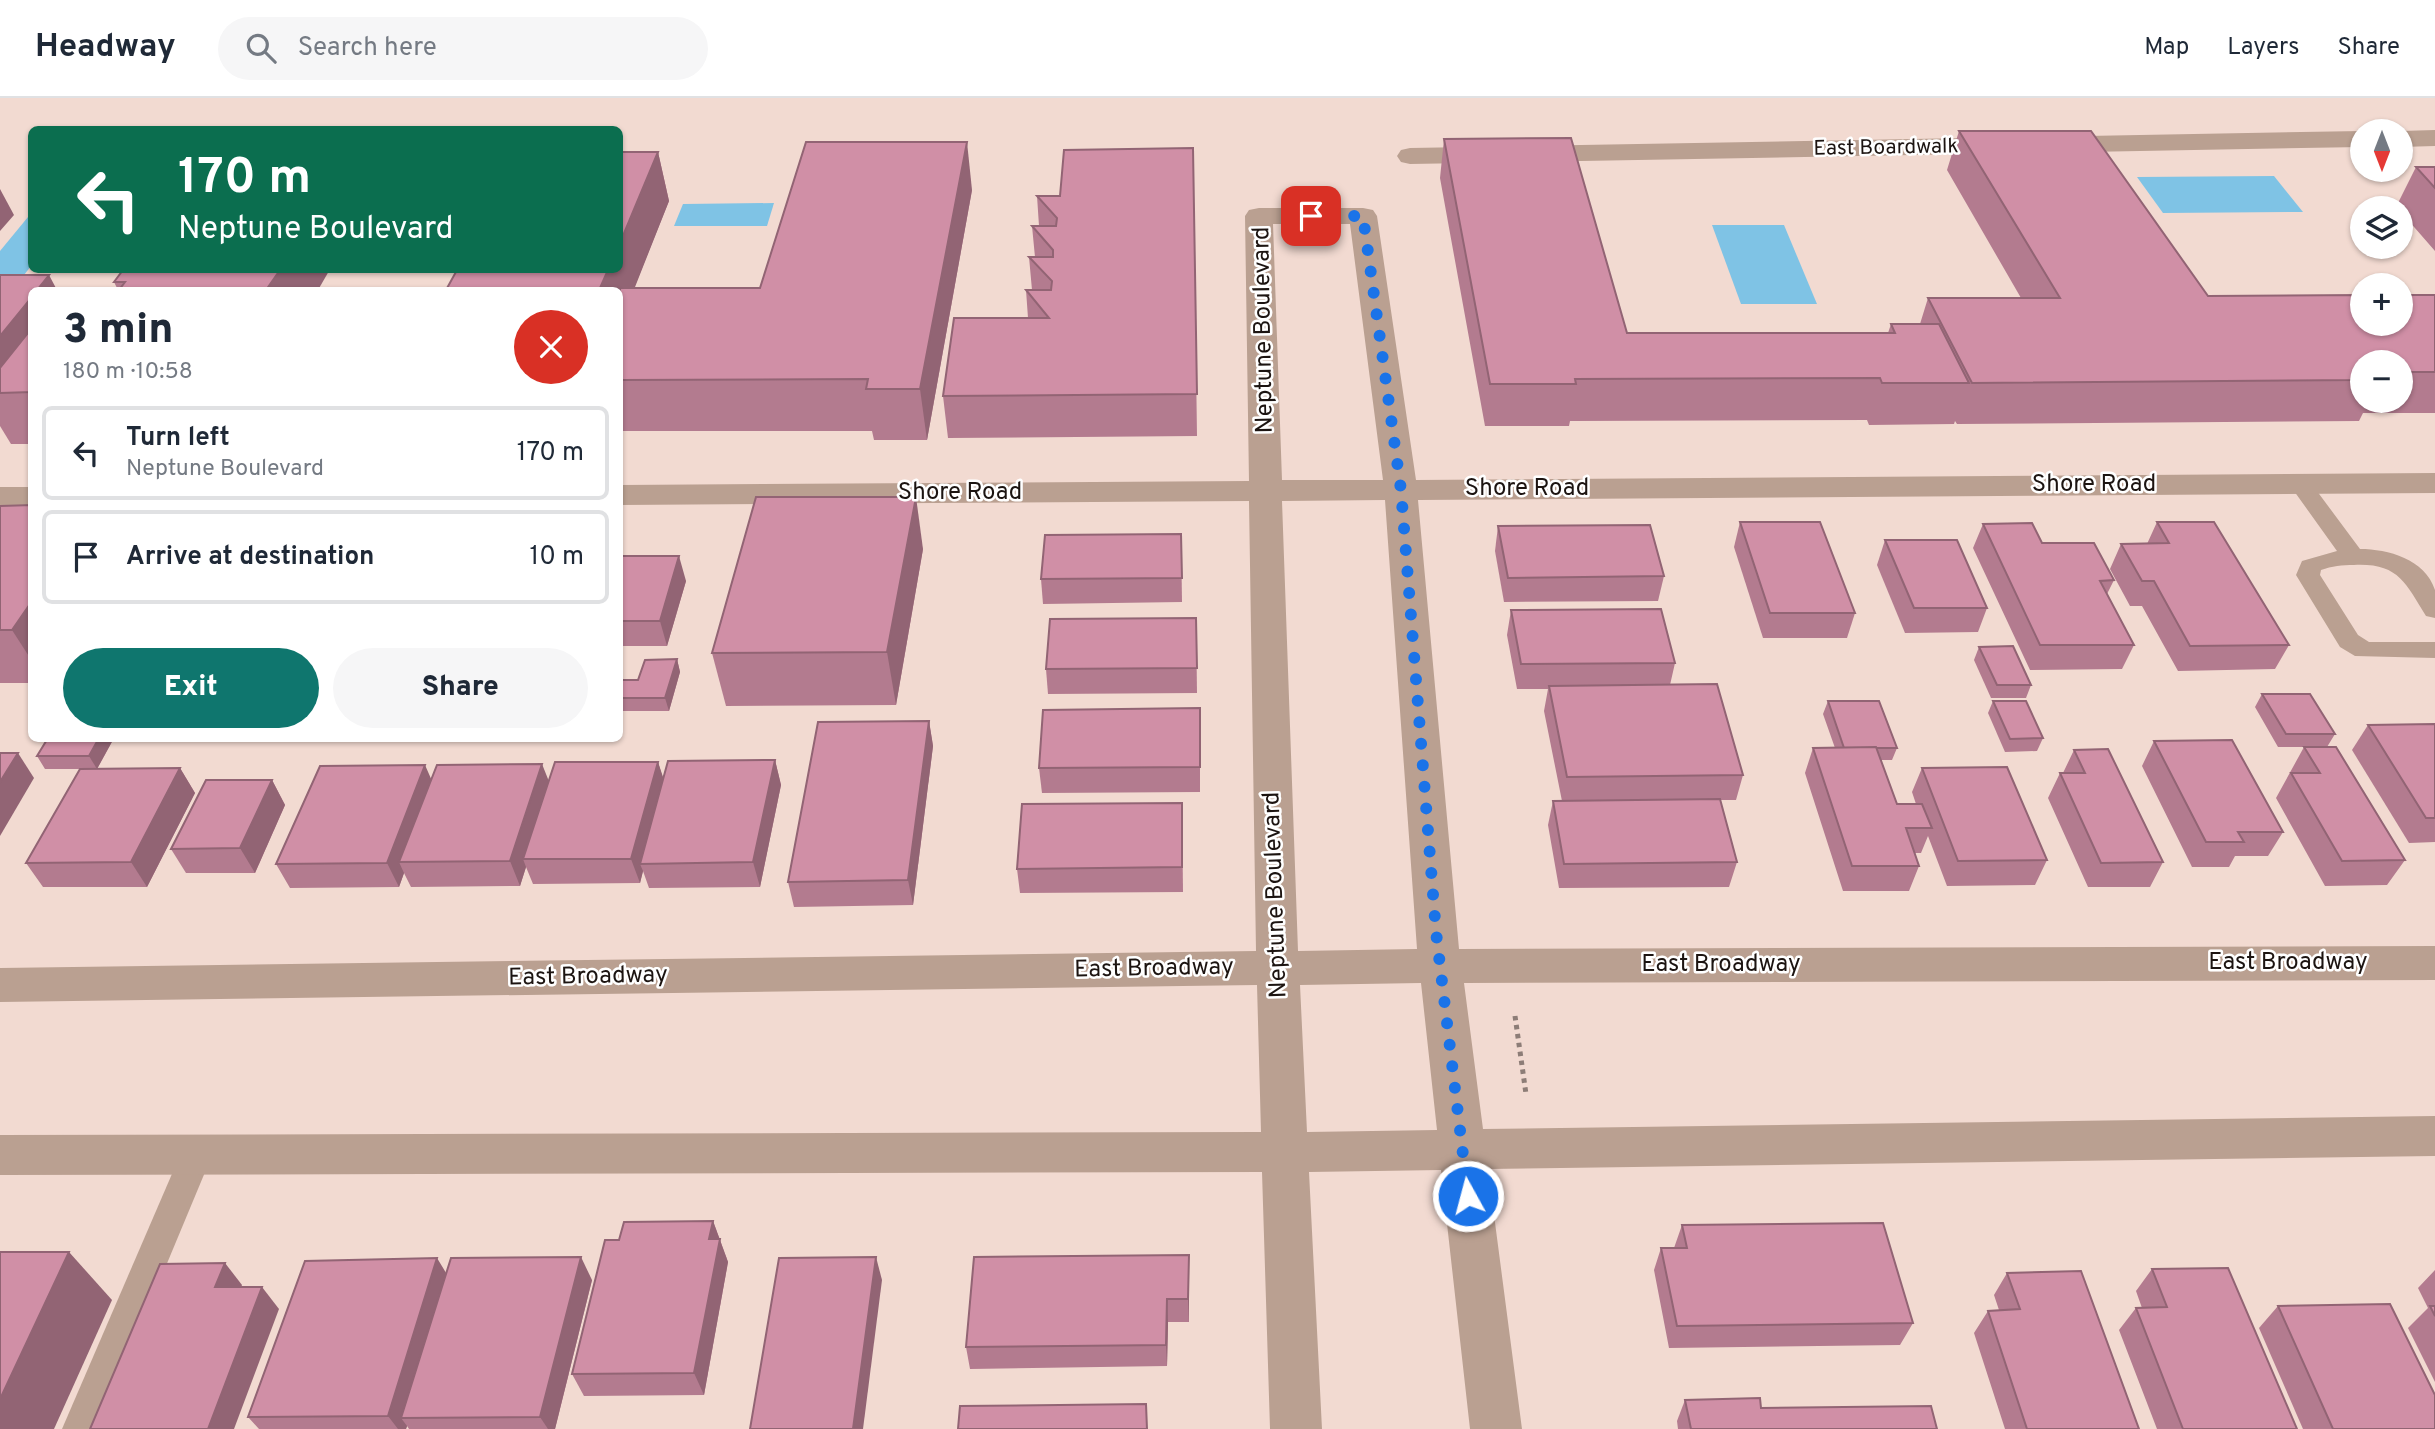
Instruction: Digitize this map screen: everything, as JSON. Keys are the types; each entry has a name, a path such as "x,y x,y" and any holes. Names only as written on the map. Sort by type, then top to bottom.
{"street":[{"path":"2413,139 2435,138"},
{"name":"East Boardwalk","path":"1410,156 2350,139"},
{"name":"Neptune Boulevard","path":"1296,1429 1278,968 1259,216 1363,216 1401,490 1436,932 1496,1429"},
{"name":"Shore Road","path":"623,495 2435,483"},
{"path":"0,497 28,497"},
{"name":"East Broadway","path":"0,985 1441,966 2435,963"},
{"path":"0,1155 1285,1152 2435,1136"}],"lane":[{"path":"2300,484 2354,557"},
{"path":"2435,610 2402,566 2384,560 2354,557 2320,561 2309,566 2308,575 2348,641 2364,650 2435,650"},
{"path":"80,1429 197,1153"}],"path":[{"path":"1514,1009 1527,1106"}],"water":[{"path":"2274,176 2303,212 2163,213 2137,177"},
{"path":"774,203 767,226 674,226 683,204"},
{"path":"28,217 28,270 24,275 0,276 0,251"},
{"path":"1712,225 1784,225 1817,304 1741,304"}],"building":[{"path":"1959,131 2091,131 2208,296 2350,295 2350,336 2413,336 2413,295 2435,295 2435,372 2413,372 2413,350 2350,350 2350,380 1972,383 1928,298 2060,298"},
{"path":"1571,138 1627,333 1895,333 1891,324 1939,324 1969,383 1882,383 1880,378 1575,379 1576,384 1490,384 1444,139"},
{"path":"806,142 967,142 920,389 866,389 868,379 623,380 623,288 760,288"},
{"path":"1193,148 1197,394 943,396 954,318 1049,318 1026,290 1051,290 1052,281 1029,257 1053,257 1053,250 1032,226 1056,226 1057,218 1037,196 1060,196 1064,150"},
{"path":"623,152 658,152 623,236"},
{"path":"2416,167 2435,167 2435,188"},
{"path":"121,273 278,273 268,287 121,287 125,282 114,282"},
{"path":"455,273 607,273 600,287 448,287"},
{"path":"0,275 49,275 39,287 28,287 28,302 0,336"},
{"path":"28,333 28,392 0,393 0,368"},
{"path":"756,497 916,497 887,652 712,653"},
{"path":"28,505 28,607 12,630 0,630 0,506"},
{"path":"1740,522 1820,522 1855,613 1770,613"},
{"path":"2157,522 2214,522 2289,645 2190,646 2154,581 2142,581 2121,544 2169,543"},
{"path":"2032,523 2042,543 2094,543 2114,580 2100,581 2134,645 2040,645 1983,524"},
{"path":"1650,525 1664,576 1508,578 1498,526"},
{"path":"1181,534 1182,578 1041,579 1045,535"},
{"path":"1885,540 1957,540 1987,608 1914,608"},
{"path":"623,556 679,556 660,621 623,621"},
{"path":"1661,609 1675,663 1521,664 1511,610"},
{"path":"1196,618 1197,668 1046,669 1050,619"},
{"path":"2013,646 2031,685 1997,685 1979,647"},
{"path":"677,659 665,698 623,698 623,680 638,680 645,660"},
{"path":"1717,684 1743,775 1567,777 1549,686"},
{"path":"2262,694 2310,694 2335,734 2286,734"},
{"path":"1828,701 1879,701 1897,748 1844,748"},
{"path":"1993,701 2026,701 2043,738 2010,739"},
{"path":"1200,708 1200,767 1039,768 1043,710"},
{"path":"929,721 908,880 788,882 818,722"},
{"path":"2435,724 2435,818 2426,818 2368,725"},
{"path":"2232,740 2283,832 2238,832 2244,842 2206,842 2154,741"},
{"path":"46,742 97,742 89,756 37,756"},
{"path":"1876,747 1897,804 1922,804 1932,828 1906,828 1919,866 1852,866 1813,748"},
{"path":"2304,747 2336,747 2405,860 2342,861 2291,773 2320,773"},
{"path":"2108,749 2163,862 2101,863 2060,773 2085,773 2074,750"},
{"path":"0,753 18,753 0,782"},
{"path":"775,760 753,862 640,864 668,761"},
{"path":"555,762 658,762 631,859 523,859"},
{"path":"542,764 510,861 399,862 437,765"},
{"path":"425,765 387,863 276,864 320,766"},
{"path":"2007,767 2047,860 1958,861 1922,768"},
{"path":"180,768 131,862 26,863 80,769"},
{"path":"206,780 272,780 240,848 171,849"},
{"path":"1720,799 1737,862 1564,864 1553,801"},
{"path":"1182,803 1182,867 1017,869 1022,804"},
{"path":"713,1221 709,1239 720,1239 694,1373 572,1374 605,1240 619,1240 624,1222"},
{"path":"1883,1223 1913,1323 1677,1326 1661,1248 1687,1248 1682,1225"},
{"path":"0,1252 69,1252 0,1399"},
{"path":"1189,1255 1188,1299 1167,1299 1166,1345 966,1347 974,1257"},
{"path":"581,1257 540,1417 401,1418 451,1258"},
{"path":"876,1257 853,1429 750,1429 779,1258"},
{"path":"437,1258 388,1416 248,1417 305,1261"},
{"path":"225,1263 215,1287 262,1287 208,1429 90,1429 160,1264"},
{"path":"2228,1268 2297,1429 2183,1429 2136,1308 2167,1307 2152,1269"},
{"path":"2081,1271 2139,1429 2027,1429 1988,1311 2020,1309 2007,1273"},
{"path":"2390,1304 2435,1395 2435,1429 2333,1429 2278,1306"},
{"path":"1760,1398 1761,1408 1931,1406 1937,1429 1691,1429 1685,1400"},
{"path":"1146,1404 1147,1429 958,1429 960,1406"}],"route":[{"path":"1311,216 1363,216 1401,490 1436,932 1468,1196"}]}
